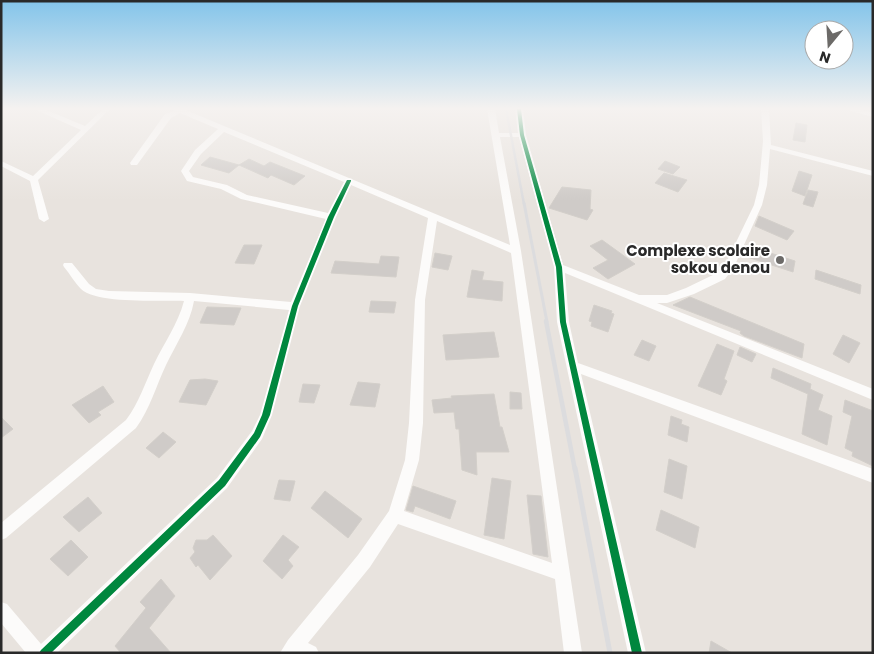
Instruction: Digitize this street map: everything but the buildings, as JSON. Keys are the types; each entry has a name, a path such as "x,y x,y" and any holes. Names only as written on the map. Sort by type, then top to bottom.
{"street":[{"path":"34,180 74,140"},
{"path":"134,163 151,140"},
{"path":"212,140 198,152 185,170 190,179 224,187 244,197 330,217"},
{"path":"248,140 516,250"},
{"path":"496,140 516,250 573,653"},
{"path":"523,140 559,267 563,322 637,653"},
{"path":"633,297 668,299 690,291 720,276 735,256 758,205 763,185 767,140"},
{"path":"767,146 873,174"},
{"path":"1,163 34,180 44,219"},
{"path":"44,653 222,483 257,435 266,415 295,306 330,217 349,181"},
{"path":"298,651 364,562 394,515 412,460 416,423 420,300 433,216"},
{"path":"68,265 85,286 93,292 109,295 190,296 295,306"},
{"path":"559,267 873,395"},
{"path":"1,533 132,424 142,408 176,333 187,314 190,296"},
{"path":"574,367 740,425 791,447 873,476"},
{"path":"394,515 562,574"},
{"path":"1,610 38,653"}],"railway":[{"path":"512,140 524,204"},
{"path":"524,203 547,322"},
{"path":"546,321 575,470"},
{"path":"575,468 610,653"}],"cycle path":[{"path":"523,140 559,267 563,322 637,653"},
{"path":"44,653 222,483 257,435 266,415 295,306 331,217 349,181"}],"place":[{"name":"Complexe scolaire sokou denou","path":"780,260"}]}
